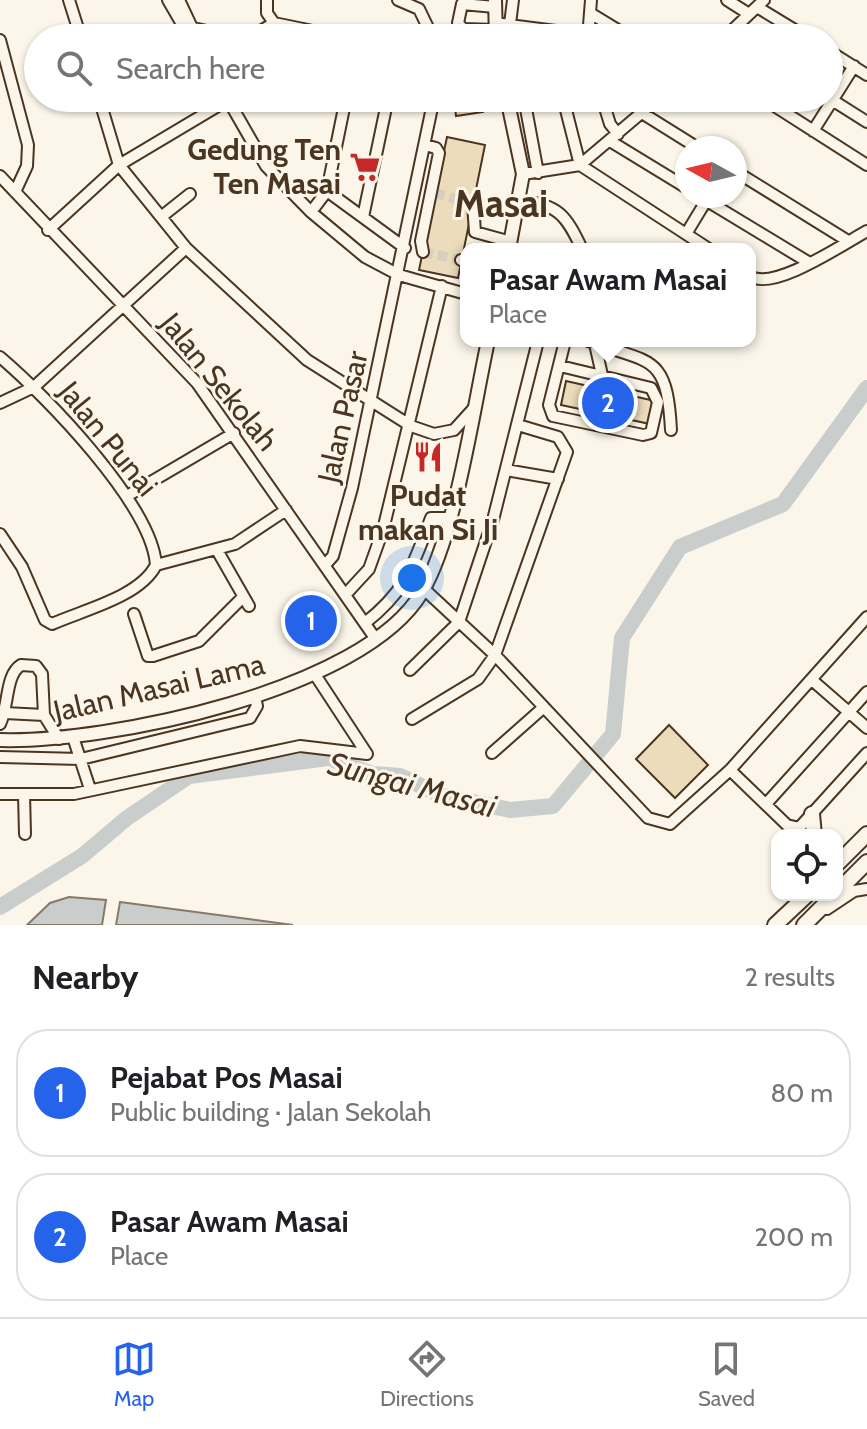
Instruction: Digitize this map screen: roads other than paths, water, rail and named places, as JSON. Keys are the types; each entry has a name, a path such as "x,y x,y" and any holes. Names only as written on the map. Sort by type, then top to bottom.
{"highway":[{"path":"812,814 813,829"},
{"path":"843,858 867,834"},
{"path":"843,885 867,862"},
{"path":"775,925 801,901"},
{"path":"804,925 827,901"}],"main road":[{"path":"495,3 495,24"},
{"path":"510,112 523,174 510,243"},
{"name":"Jalan Masai Lama","path":"0,740 99,735 255,697 314,673 375,638 414,605 424,589 448,518 487,347"}],"street":[{"path":"69,0 77,24"},
{"path":"168,0 185,24"},
{"path":"179,0 189,24"},
{"path":"267,0 267,13 274,23 279,24"},
{"path":"398,0 419,9 426,24"},
{"path":"510,24 513,0"},
{"path":"589,24 591,0"},
{"path":"727,0 757,7 785,24"},
{"path":"459,24 462,4 495,3"},
{"path":"741,24 757,7"},
{"path":"590,13 608,24"},
{"path":"0,40 28,145 27,166 12,190 0,197"},
{"path":"843,59 867,75"},
{"path":"843,82 854,66"},
{"path":"843,107 867,122"},
{"path":"103,112 119,165 186,248 307,360 411,426 444,434 457,427 473,409"},
{"path":"48,230 119,165 206,112"},
{"path":"235,112 266,166 311,212 365,257 399,275 460,292"},
{"path":"311,212 327,191 343,112"},
{"path":"363,217 385,112"},
{"name":"Jalan Pasar","path":"325,565 333,556 372,400 431,112"},
{"path":"527,112 538,173"},
{"path":"567,112 580,165 700,243"},
{"path":"606,112 614,138 675,180"},
{"path":"784,112 867,165"},
{"path":"813,131 824,112"},
{"path":"523,174 580,165 642,113 679,136"},
{"path":"423,252 421,241 439,153 436,148 425,145"},
{"name":"Jalan Sekolah","path":"0,176 48,230 125,305 197,383 375,638"},
{"path":"747,178 848,241"},
{"path":"327,191 405,248"},
{"path":"161,217 190,194"},
{"path":"520,201 555,207 567,220 579,243"},
{"path":"473,204 475,232 505,243"},
{"path":"686,234 699,208"},
{"path":"722,208 808,262"},
{"path":"756,277 774,280 867,231"},
{"path":"0,403 34,387 186,248"},
{"path":"345,595 369,569 411,426 442,286"},
{"path":"410,670 459,622 506,470 536,347"},
{"path":"560,366 654,390 658,402 651,433 643,435 553,416 549,405 564,347"},
{"path":"594,347 602,375"},
{"path":"607,347 647,360 656,367 667,390 671,430"},
{"name":"Jalan Punai","path":"0,357 34,387 127,496 147,530 156,565"},
{"path":"412,719 478,679 495,655 567,452 558,437 518,425"},
{"path":"127,496 234,433"},
{"path":"506,470 558,479"},
{"path":"0,534 22,567 48,623 130,590 152,574 156,565 235,544 286,510"},
{"path":"365,623 394,598 408,580 431,518 448,518"},
{"path":"134,614 148,656 199,641 246,602 217,550"},
{"path":"424,589 495,655 648,818 660,824 670,824 730,770 867,617"},
{"path":"0,724 5,713 11,674 21,665 36,666 42,674 44,715 59,739"},
{"path":"0,794 74,794 300,746 367,754 314,673"},
{"path":"812,680 867,728"},
{"path":"766,804 867,692"},
{"path":"0,757 81,759 250,718 257,706 255,697"},
{"path":"492,753 544,707"},
{"path":"5,713 44,715"},
{"path":"73,737 90,789"},
{"path":"730,770 792,829 799,828 867,753"},
{"path":"24,794 25,834"},
{"path":"804,925 854,891 867,889"}],"waterway":[{"name":"Sungai Masai","path":"0,907 82,856 127,818 189,776 328,758 373,774 400,776 440,795 510,810 553,806 613,734 622,638 680,547 783,504 867,388"}],"tunnel":[{"path":"435,193 473,204"},
{"path":"423,252 460,260"}],"place":[{"name":"Gedung Ten Ten Masai","path":"365,167"},
{"name":"Pasar Awam Masai","path":"608,403"},
{"name":"Pudat makan Si Ji","path":"428,457"},
{"name":"Pejabat Pos Masai","path":"311,621"}],"district":[{"name":"Masai","path":"501,204"}]}
